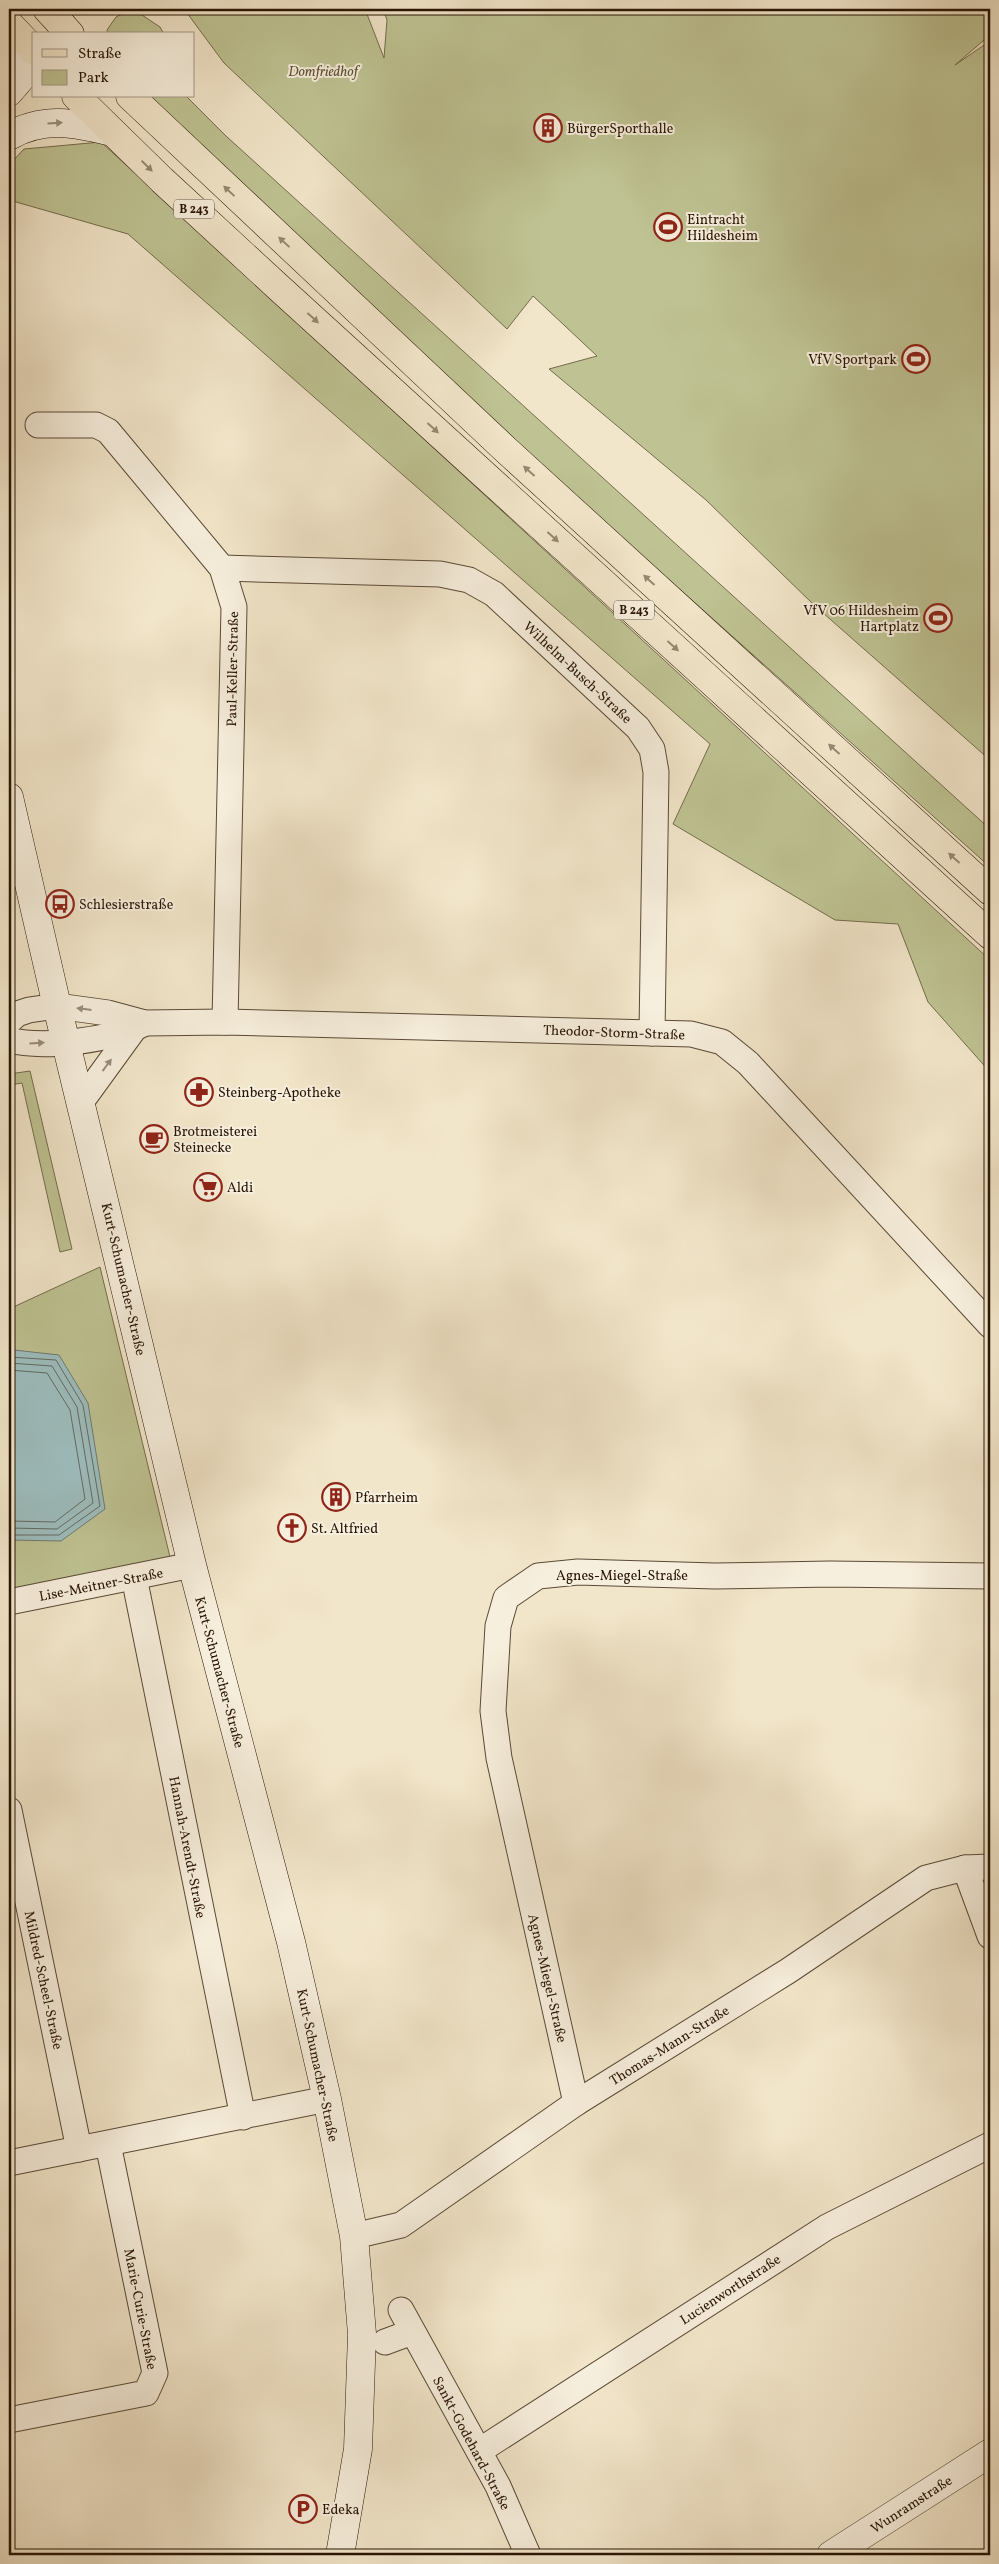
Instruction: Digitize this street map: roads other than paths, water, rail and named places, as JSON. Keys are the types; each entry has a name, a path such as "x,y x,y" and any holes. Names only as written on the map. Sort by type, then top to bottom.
{"main road":[{"path":"9,24 32,33"},
{"path":"9,92 22,76 32,56"},
{"name":"B 243","path":"78,98 277,286 990,935"},
{"name":"B 243","path":"132,98 491,436 990,891"},
{"path":"9,136 25,127 50,123 73,123 112,132"},
{"name":"Kurt-Schumacher-Straße","path":"9,797 57,1006 192,1565 291,1942 327,2099 354,2236 362,2334 358,2449 340,2555"},
{"name":"Wunramstraße","path":"832,2555 990,2454"}],"street":[{"name":"Paul-Keller-Straße","path":"38,425 96,425 108,431 222,568 234,608 225,1022"},
{"name":"Wilhelm-Busch-Straße","path":"222,568 440,574 470,580 494,594 638,728 652,749 656,772 652,1033"},
{"name":"Theodor-Storm-Straße","path":"57,1006 108,1013 140,1026"},
{"path":"9,1021 17,1014 29,1010 57,1006"},
{"name":"Theodor-Storm-Straße","path":"66,1041 98,1040 140,1026 225,1022 691,1034 722,1042 748,1063 990,1325"},
{"path":"81,1102 140,1026"},
{"path":"9,1040 26,1044 66,1041"},
{"name":"Lise-Meitner-Straße","path":"9,1602 192,1565"},
{"name":"Agnes-Miegel-Straße","path":"576,2103 499,1758 493,1711 498,1626 506,1598 538,1576 578,1572 715,1576 830,1574 990,1576"},
{"name":"Hannah-Arendt-Straße","path":"134,1577 243,2117"},
{"name":"Mildred-Scheel-Straße","path":"9,1810 79,2150"},
{"name":"Thomas-Mann-Straße","path":"354,2236 401,2225 576,2103 788,1971 926,1878 965,1868 990,1867"},
{"path":"965,1868 990,1936"},
{"path":"9,2163 327,2099"},
{"name":"Marie-Curie-Straße","path":"9,2420 146,2394 155,2373 108,2144"},
{"name":"Lucienworthstraße","path":"479,2451 827,2227 990,2145"},
{"name":"Sankt-Godehard-Straße","path":"401,2310 498,2486 528,2555"},
{"path":"385,2342 412,2332"}],"water":[{"path":"14,1350 59,1355 88,1403 105,1509 61,1541 9,1540 9,1352"}],"place":[{"name":"BürgerSporthalle","path":"548,128"},
{"name":"Eintracht Hildesheim","path":"668,227"},
{"name":"VfV Sportpark","path":"916,359"},
{"name":"VfV 06 Hildesheim Hartplatz","path":"938,618"},
{"name":"Schlesierstraße","path":"60,904"},
{"name":"Steinberg-Apotheke","path":"199,1092"},
{"name":"Brotmeisterei Steinecke","path":"154,1139"},
{"name":"Aldi","path":"208,1187"},
{"name":"Pfarrheim","path":"336,1497"},
{"name":"St. Altfried","path":"292,1528"},
{"name":"Edeka","path":"303,2509"}],"park label":[{"name":"Domfriedhof","path":"323,71"}]}
